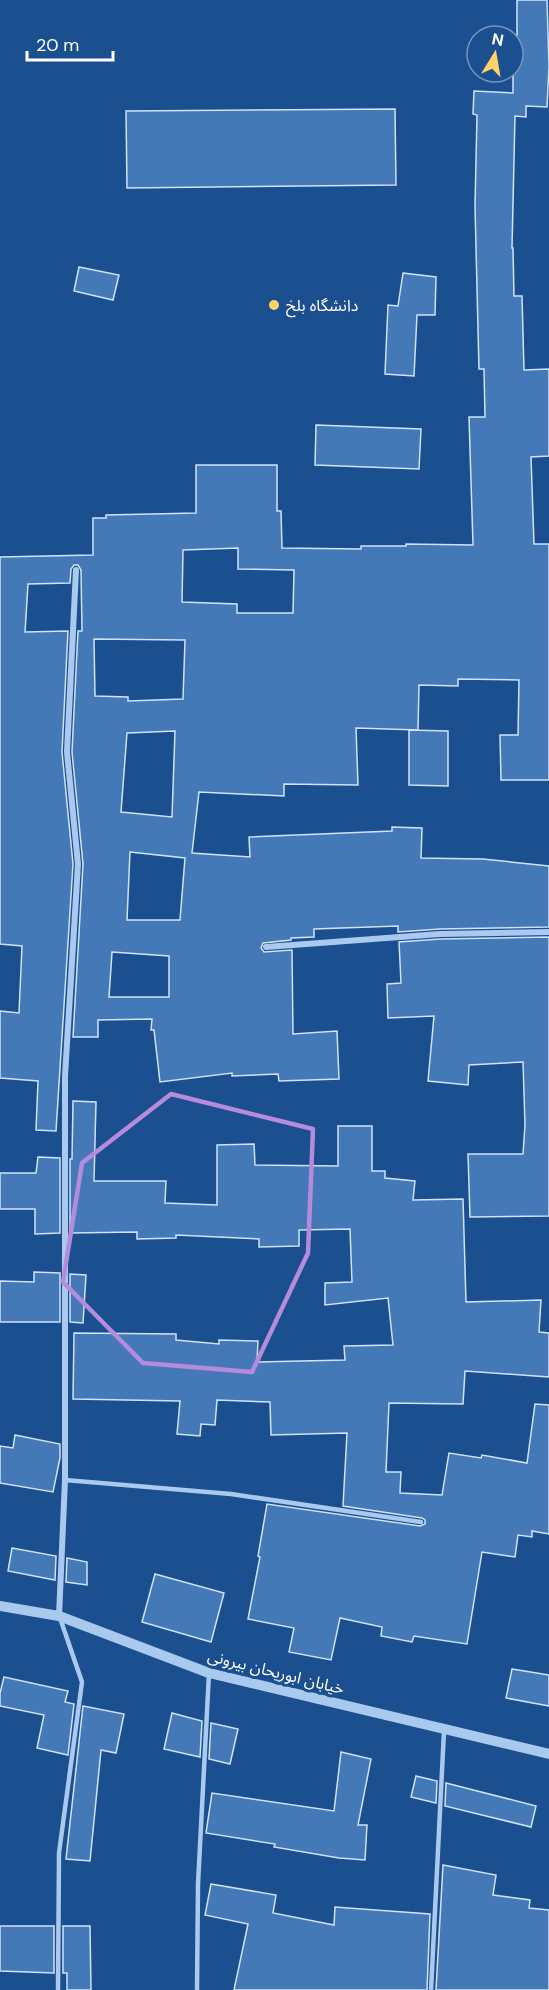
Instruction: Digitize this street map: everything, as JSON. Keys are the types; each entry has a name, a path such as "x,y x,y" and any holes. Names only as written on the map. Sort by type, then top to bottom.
{"street":[{"path":"59,1616 65,1480 65,1076 78,864 67,752 76,570"},
{"path":"266,947 440,934 549,932"},
{"name":"خیابان ابوریحان بیرونی","path":"0,1606 59,1616 208,1673 549,1754"}],"lane":[{"path":"65,1480 231,1494 421,1522"},
{"path":"58,1990 59,1853 82,1682 59,1616"},
{"path":"197,1990 198,1884 208,1673"},
{"path":"431,1990 444,1728"}],"highlighted area":[{"path":"171,1094 313,1129 308,1253 252,1372 143,1363 63,1282 82,1163"}],"building":[{"path":"517,0 547,0 549,66 547,107 526,106 526,117 515,116 512,248 514,296 522,296 524,370 549,369 549,456 531,457 534,544 549,544 549,780 501,780 500,735 518,735 519,680 458,679 458,686 419,685 418,730 356,728 358,785 284,784 284,796 199,792 192,853 250,857 249,837 392,831 392,827 422,828 421,858 483,859 549,866 549,927 398,932 398,926 314,929 314,937 263,943 261,948 264,952 292,950 293,1034 337,1031 339,1079 279,1081 278,1074 232,1076 232,1073 160,1082 154,1030 151,1030 152,1019 98,1020 98,1037 73,1037 83,864 72,752 78,631 82,631 81,570 78,565 74,565 71,569 70,583 28,584 25,632 68,631 62,752 73,864 56,1131 36,1130 38,1081 0,1078 0,1011 19,1013 22,946 0,944 0,557 93,555 93,518 106,518 106,515 196,513 196,465 277,465 277,511 281,511 282,548 361,549 361,546 406,546 406,544 473,545 469,417 485,417 484,369 479,369 475,207 477,115 473,114 474,91 513,93 513,84 525,84 525,24 517,24","holes":["238,548 238,569 294,570 293,613 237,613 237,604 182,602 183,550","94,639 185,640 183,699 128,701 128,697 95,696","175,731 172,817 121,812 127,733","130,852 185,858 180,920 127,920","112,952 169,956 169,997 109,997"]},
{"path":"395,109 396,185 127,188 126,111"},
{"path":"79,267 119,275 113,300 74,291"},
{"path":"403,273 436,277 435,315 417,315 414,376 385,374 388,305 398,306"},
{"path":"316,425 421,429 419,469 315,465"},
{"path":"409,730 448,731 448,786 409,785"},
{"path":"549,937 549,1216 470,1217 468,1154 523,1154 525,1125 523,1062 469,1065 468,1085 428,1081 434,1016 388,1018 387,984 401,983 399,942"},
{"path":"73,1101 96,1102 94,1181 166,1181 165,1203 217,1205 217,1145 254,1144 255,1165 338,1166 338,1126 372,1126 372,1171 385,1171 385,1178 415,1181 413,1200 463,1199 466,1302 541,1300 539,1332 549,1333 549,1377 465,1371 463,1404 389,1403 386,1472 401,1472 400,1493 442,1495 449,1453 481,1458 482,1455 527,1463 535,1404 549,1405 549,1534 532,1531 532,1537 518,1535 515,1557 482,1552 467,1644 414,1636 412,1642 381,1636 382,1627 340,1618 331,1660 289,1652 294,1628 248,1619 267,1504 420,1526 425,1524 422,1518 343,1506 347,1433 271,1435 270,1402 217,1400 215,1425 201,1424 200,1436 177,1434 180,1401 73,1399 74,1333 176,1334 176,1340 219,1344 219,1340 258,1341 257,1362 345,1360 344,1346 393,1345 388,1298 325,1305 325,1283 352,1282 350,1229 299,1230 299,1246 259,1247 259,1239 176,1235 176,1238 137,1239 137,1232 70,1233"},
{"path":"38,1157 60,1158 60,1233 35,1234 35,1209 0,1209 0,1173 36,1173"},
{"path":"34,1272 60,1273 60,1322 0,1322 0,1281 34,1282"},
{"path":"70,1274 86,1275 83,1323 70,1322"},
{"path":"15,1435 60,1444 60,1458 53,1492 0,1483 0,1446 13,1448"},
{"path":"12,1548 56,1556 55,1580 8,1571"},
{"path":"67,1558 87,1562 87,1585 66,1582"},
{"path":"155,1574 224,1593 211,1642 142,1622"},
{"path":"512,1669 549,1675 549,1706 506,1698"},
{"path":"4,1677 68,1691 65,1702 74,1704 68,1755 37,1748 44,1715 0,1706"},
{"path":"83,1706 124,1714 116,1753 101,1750 90,1861 66,1859"},
{"path":"172,1713 202,1721 200,1757 164,1749"},
{"path":"211,1723 238,1729 230,1764 209,1759"},
{"path":"341,1752 371,1759 358,1825 367,1825 365,1860 274,1847 275,1844 206,1833 212,1793 334,1811"},
{"path":"416,1776 437,1781 436,1803 411,1797"},
{"path":"446,1783 536,1806 531,1827 445,1806"},
{"path":"443,1865 496,1875 493,1895 530,1900 529,1908 549,1910 549,1990 436,1990"},
{"path":"211,1884 276,1895 273,1913 334,1925 335,1907 430,1914 427,1990 234,1990 248,1924 205,1915"},
{"path":"0,1926 54,1926 54,1973 0,1971"},
{"path":"63,1926 90,1926 91,1990 67,1990 67,1973 63,1973"}],"place":[{"name":"دانشگاه بلخ","path":"274,305"}]}
